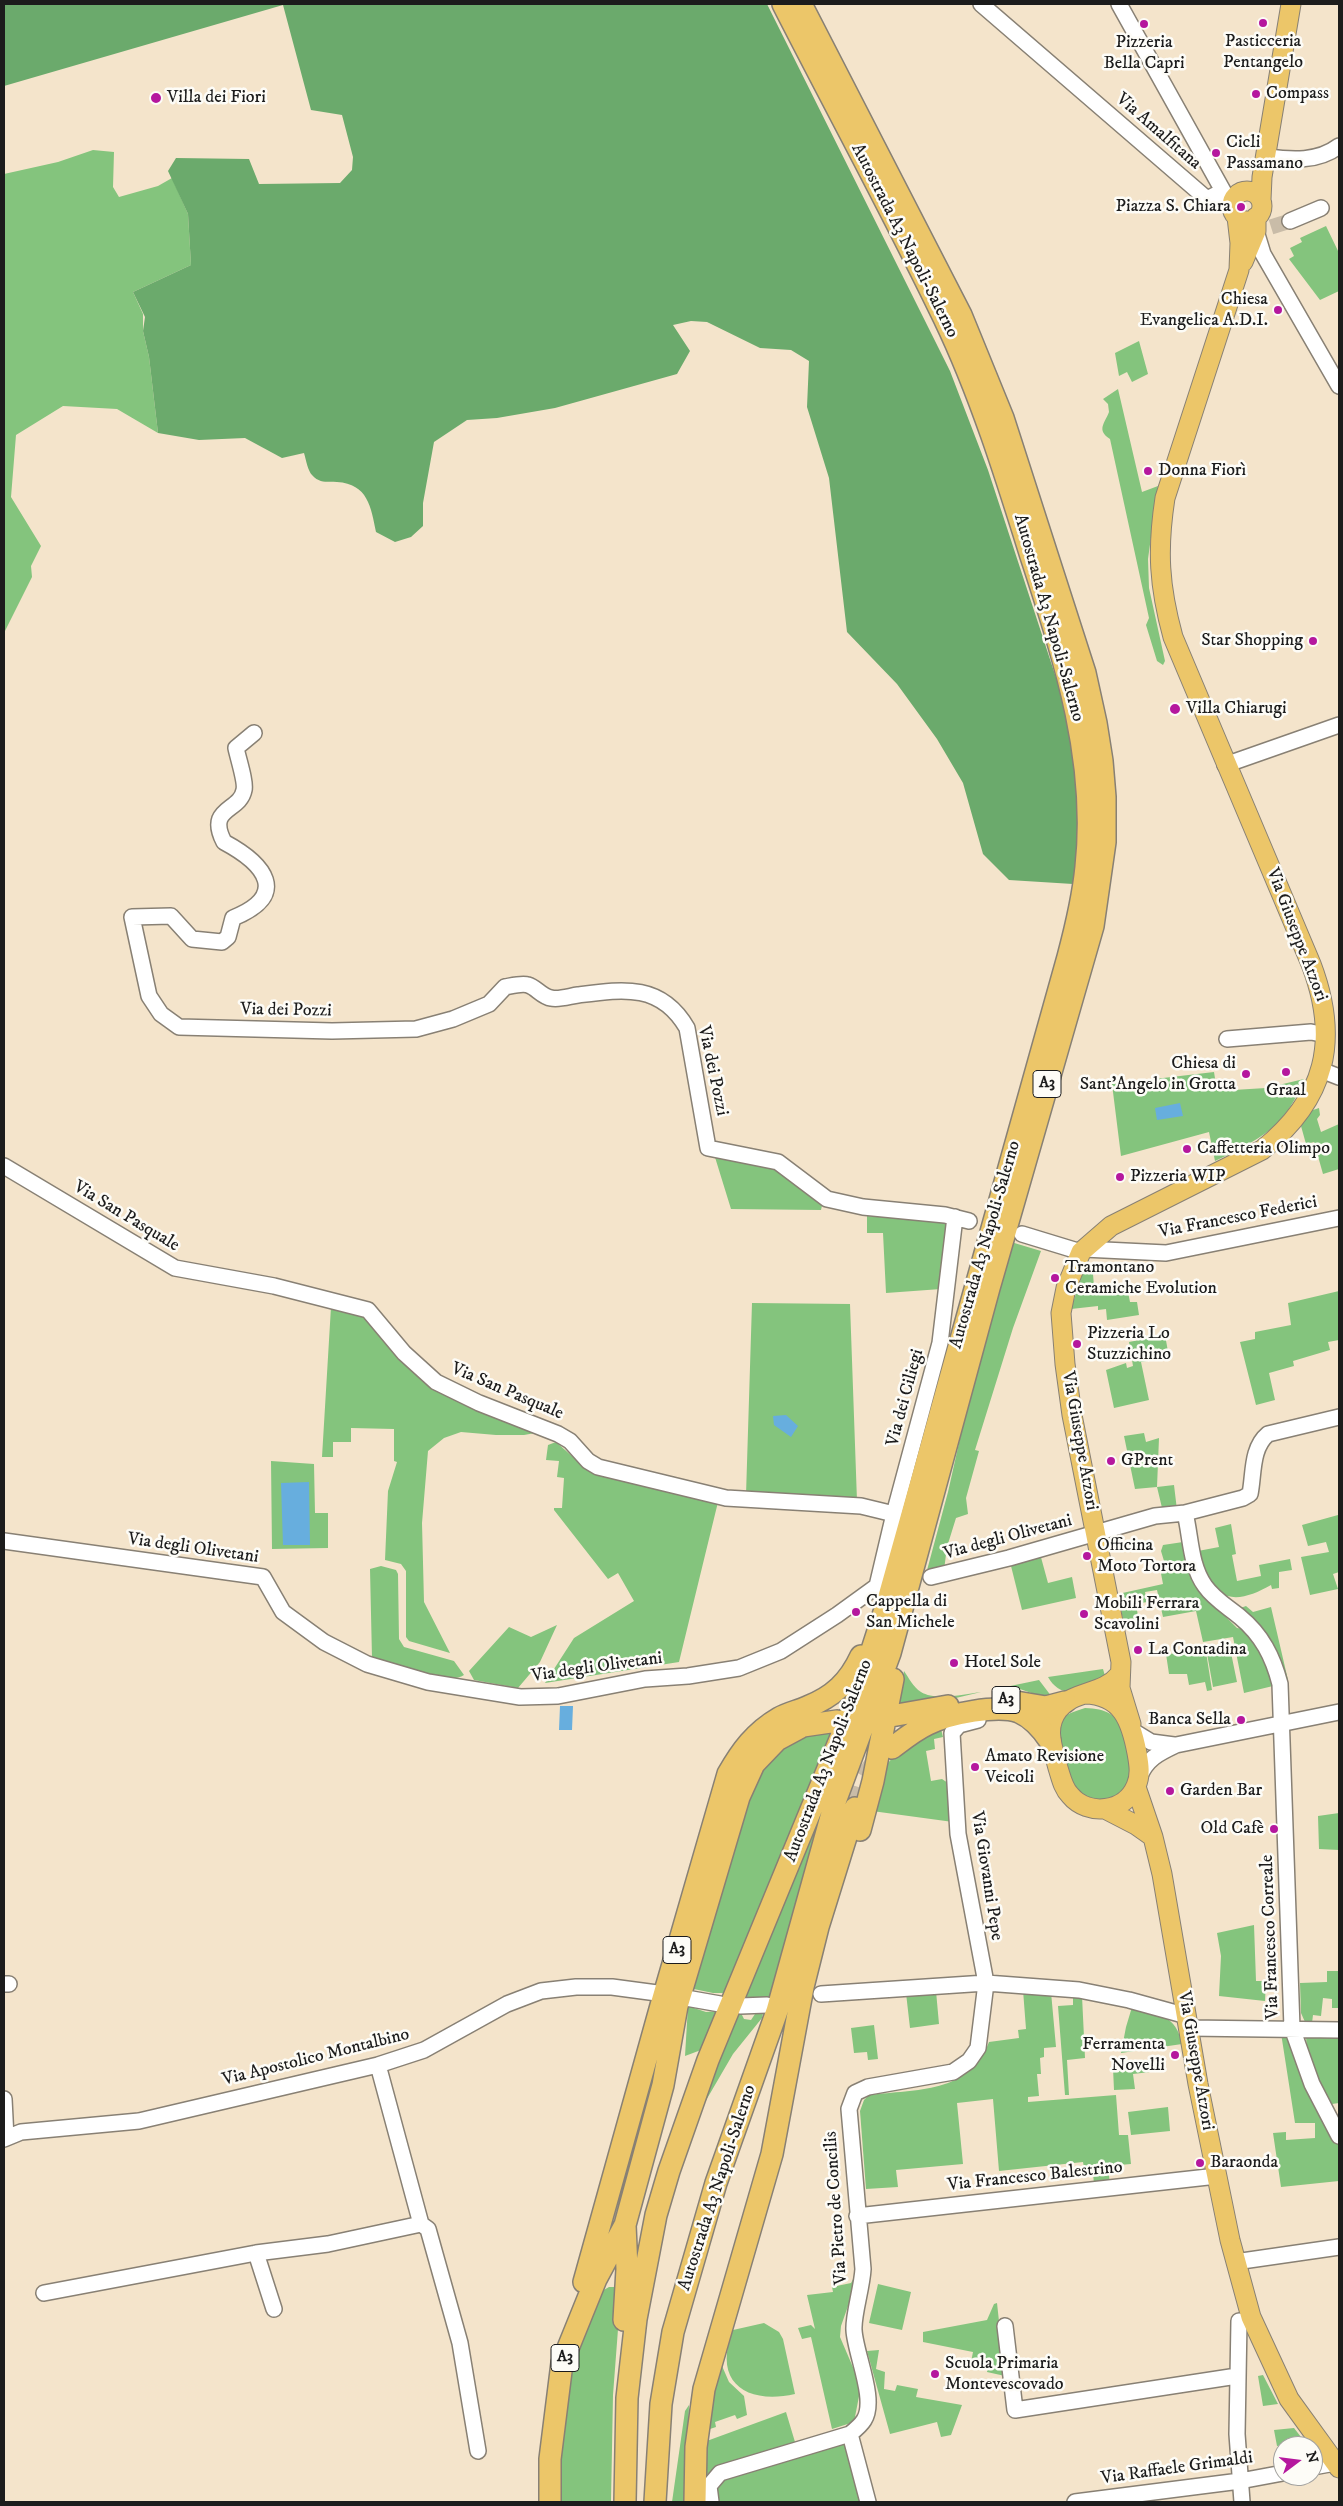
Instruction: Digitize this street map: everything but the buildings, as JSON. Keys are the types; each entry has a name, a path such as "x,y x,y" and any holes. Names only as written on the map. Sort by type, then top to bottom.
{"highway":[{"name":"Autostrada A3 Napoli-Salerno","path":"625,2502 627,2398 636,2319 654,2224 693,2098 855,1703 883,1590 1078,921 1086,868 1088,794 1083,750 1069,680 986,419 945,319 783,4"},
{"name":"Autostrada A3 Napoli-Salerno","path":"655,2502 661,2404 673,2332 716,2183 833,1808 890,1653 1093,926 1104,842 1105,797 1102,761 1092,705 1072,628 1006,426 986,372 945,282 801,4"},
{"path":"807,1975 838,1904 866,1812 893,1677 934,1516 946,1447"},
{"name":"A3","path":"550,2502 551,2450 562,2364 613,2172 728,1774 738,1757 757,1733 780,1717 817,1703 840,1689 855,1668 883,1590"},
{"name":"A3","path":"892,1716 986,1700 1006,1700 1046,1707 1065,1702"},
{"name":"A3","path":"892,1748 919,1728 934,1722 951,1716 994,1709 1010,1710 1028,1717 1050,1741"},
{"name":"A3","path":"562,2364 596,2279 625,2225 664,2085 682,1987 746,1778 754,1764 777,1740 803,1726 837,1721"},
{"path":"695,2502 696,2446 704,2389 772,2154 818,1927 855,1808"},
{"path":"772,2008 818,1927"},
{"name":"A3","path":"620,2502 616,2450 626,2291 625,2225"}],"main road":[{"name":"Via Giuseppe Atzori","path":"1290,4 1255,232 1238,270 1165,498 1160,536 1160,565 1164,607 1173,636 1314,971 1324,1004 1326,1035 1321,1070 1296,1119 1262,1150 1121,1219 1082,1250 1066,1288 1061,1313 1072,1414 1121,1662 1120,1688 1132,1727 1140,1768 1137,1782 1153,1837 1235,2262 1251,2318 1277,2376 1299,2414 1337,2465"},
{"path":"1234,200 1262,177"},
{"path":"1234,200 1251,191 1255,232"},
{"path":"1234,200 1255,232"},
{"path":"1119,1675 1108,1686 1065,1702 1052,1720 1050,1741 1064,1787 1070,1795 1086,1807 1105,1809 1136,1825 1153,1837"},
{"name":"Via Giuseppe Atzori","path":"1085,1694 1106,1698 1116,1704 1132,1727"},
{"path":"1105,1809 1124,1802 1137,1782"}],"street":[{"name":"Via Amalfitana","path":"981,4 1207,198 1234,200"},
{"path":"1119,4 1152,64 1234,200"},
{"path":"1267,157 1293,160 1308,158 1332,151 1339,146"},
{"path":"1290,220 1321,208"},
{"path":"1255,232 1339,386"},
{"path":"1226,765 1339,725"},
{"name":"Via dei Pozzi","path":"254,733 236,748 245,788 241,799 226,809 220,818 220,834 224,842 251,858 261,868 266,886 265,895 258,905 233,918 228,937 222,942 192,939 171,916 132,917 149,996 161,1014 179,1027 332,1031 416,1030 454,1020 489,1004 505,987 528,984 550,998 608,991 636,992 653,996 666,1001 678,1013 687,1028 708,1148 778,1162 827,1199 863,1207 962,1219"},
{"path":"1227,1040 1311,1032 1326,1035"},
{"path":"1321,1070 1339,1077"},
{"name":"Via San Pasquale","path":"4,1166 175,1268 274,1286 368,1310 404,1353 436,1382 479,1403 558,1434 570,1441 588,1461 598,1467 726,1498 861,1506 894,1514"},
{"name":"Via Francesco Federici","path":"1082,1250 1166,1253 1339,1218"},
{"name":"Via dei Ciliegi","path":"883,1590 894,1514 940,1343 962,1219"},
{"path":"1022,1234 1082,1250"},
{"name":"Via degli Olivetani","path":"931,1577 1096,1534 1155,1516 1185,1513 1243,1498 1250,1494 1256,1452 1261,1440 1268,1434 1339,1416"},
{"name":"Via Francesco Correale","path":"1185,1513 1195,1565 1200,1578 1218,1600 1250,1626 1262,1640 1269,1653 1281,1688 1292,2028 1312,2084 1339,2136"},
{"name":"Via degli Olivetani","path":"4,1542 263,1577 283,1612 324,1642 367,1664 428,1682 520,1697 558,1696 645,1679 688,1676 740,1668 781,1651 837,1615 883,1590"},
{"name":"Via Giovanni Pepe","path":"986,1983 958,1834 952,1733 959,1724 982,1719 994,1709"},
{"path":"1137,1782 1142,1769 1153,1757 1176,1745 1339,1712"},
{"path":"1132,1727 1150,1742 1176,1745"},
{"path":"821,1994 986,1983 1078,1990 1128,2000 1188,2022 1339,2030"},
{"name":"Via Pietro de Concilis","path":"850,2434 864,2420 868,2410 867,2390 854,2329 862,2288 863,2269 849,2109 855,2094 868,2087 944,2076 965,2065 974,2055 979,2042 986,1983"},
{"name":"Via Apostolico Montalbino","path":"5,2139 21,2132 139,2122 378,2065 424,2050 507,2004 541,1991 576,1986 612,1987 658,1993"},
{"path":"686,1998 720,2004"},
{"path":"740,2006 772,2008"},
{"path":"378,2065 421,2224 428,2229 460,2343 478,2450"},
{"path":"4,2100 5,2139"},
{"name":"Via Francesco Balestrino","path":"857,2216 1217,2176"},
{"path":"44,2294 256,2253 328,2244 421,2224"},
{"path":"1235,2262 1339,2247"},
{"path":"256,2253 274,2309"},
{"path":"1239,2321 1237,2376 1242,2502"},
{"path":"1005,2326 1015,2410 1237,2376"},
{"path":"711,2502 709,2486 720,2473 850,2434 868,2502"},
{"path":"1323,2466 1337,2465"},
{"name":"Via Raffaele Grimaldi","path":"1075,2502 1240,2481 1273,2475"}],"green space":[{"path":"4,4 767,4 950,371 988,470 1064,702 1078,794 1077,850 1073,884 1009,880 983,854 963,783 937,739 897,684 847,632 829,478 807,407 809,361 791,350 760,348 707,322 691,321 673,325 690,351 677,374 555,408 497,418 467,420 434,442 423,503 423,526 411,537 395,542 376,532 370,506 362,492 347,484 324,482 315,478 309,471 304,453 282,458 245,438 199,440 158,433 149,357 143,331 145,317 133,292 191,265 188,214 168,171 176,158 249,159 259,184 340,183 352,170 353,157 342,115 311,110 283,5 4,86"},
{"path":"93,150 114,152 113,187 119,197 158,186 172,178 188,214 191,265 133,292 143,314 143,331 149,357 158,433 117,409 63,406 16,435 11,497 41,546 31,566 32,577 4,633 4,174 58,162"},
{"path":"1326,226 1339,253 1339,291 1320,300 1289,259 1294,256 1290,248 1302,242 1300,238"},
{"path":"1139,341 1148,374 1132,382 1127,372 1119,376 1115,353"},
{"path":"1118,389 1142,492 1158,486 1148,559 1149,588 1165,661 1163,665 1157,661 1146,625 1149,618 1110,439 1103,433 1102,429 1109,412 1108,404 1103,399"},
{"path":"1214,1072 1217,1091 1266,1088 1304,1079 1289,1109 1280,1121 1245,1146 1215,1161 1209,1132 1121,1156 1112,1084"},
{"path":"1319,1108 1320,1115 1317,1119 1321,1132 1339,1124 1339,1169 1323,1174 1314,1142 1306,1144 1301,1126 1310,1111"},
{"path":"714,1154 776,1166 823,1201 821,1210 731,1209"},
{"path":"867,1216 948,1222 941,1289 886,1293 883,1233 867,1233"},
{"path":"1011,1242 1041,1251 1013,1328 975,1450 979,1451 966,1498 968,1514 956,1518 947,1547 944,1570 926,1574 948,1492 968,1403"},
{"path":"1092,1263 1094,1286 1117,1283 1118,1293 1128,1292 1130,1302 1137,1302 1139,1315 1107,1320 1106,1309 1098,1310 1098,1306 1071,1309 1082,1275"},
{"path":"1339,1291 1339,1340 1328,1342 1330,1350 1293,1361 1294,1366 1269,1373 1275,1400 1256,1405 1240,1342 1255,1339 1255,1332 1291,1325 1288,1303"},
{"path":"752,1303 850,1304 857,1501 746,1495"},
{"path":"331,1307 365,1315 401,1358 541,1432 524,1435 496,1435 461,1432 444,1438 428,1451 422,1523 424,1602 450,1653 409,1641 406,1637 406,1571 401,1564 385,1560 388,1491 397,1462 394,1461 394,1429 351,1428 351,1442 333,1442 333,1457 322,1457"},
{"path":"1165,1335 1169,1357 1141,1362 1149,1400 1114,1408 1106,1370 1126,1363 1127,1368 1133,1366 1129,1342"},
{"path":"1144,1433 1146,1442 1159,1438 1157,1487 1135,1489 1124,1436"},
{"path":"556,1442 590,1472 630,1479 718,1502 679,1662 545,1683 574,1638 634,1601 618,1573 608,1579 554,1510 554,1508 562,1508 564,1478 557,1477 559,1461 546,1460 548,1445"},
{"path":"271,1461 314,1464 315,1513 328,1513 328,1548 272,1549"},
{"path":"1174,1485 1177,1510 1163,1512 1157,1487"},
{"path":"1338,1515 1339,1572 1333,1574 1338,1589 1310,1595 1301,1557 1329,1552 1326,1542 1308,1546 1302,1525"},
{"path":"1231,1524 1236,1554 1232,1555 1237,1581 1261,1576 1259,1565 1290,1559 1292,1570 1279,1572 1279,1588 1272,1589 1271,1585 1253,1594 1235,1597 1227,1596 1212,1586 1205,1577 1198,1551 1219,1547 1215,1528"},
{"path":"1183,1542 1203,1594 1237,1628 1243,1629 1253,1642 1266,1663 1273,1686 1244,1693 1233,1637 1203,1642 1196,1611 1163,1617 1157,1590 1145,1592 1147,1602 1136,1604 1139,1622 1124,1625 1118,1594 1163,1584 1159,1563 1164,1561 1161,1551 1163,1545"},
{"path":"1039,1550 1048,1583 1072,1577 1076,1598 1022,1610 1009,1558"},
{"path":"381,1566 396,1570 398,1574 399,1639 404,1647 454,1661 464,1675 456,1678 433,1676 372,1658 370,1569"},
{"path":"1246,1606 1253,1612 1271,1607 1288,1680 1280,1682 1277,1672 1232,1611"},
{"path":"557,1625 540,1662 518,1688 474,1680 469,1671 509,1627 531,1637"},
{"path":"1229,1643 1237,1682 1213,1687 1206,1648"},
{"path":"1206,1652 1212,1690 1207,1691 1205,1682 1189,1685 1187,1674 1169,1674 1166,1654"},
{"path":"1103,1669 1105,1676 1074,1690 1061,1690 1048,1677"},
{"path":"904,1671 916,1688 927,1695 951,1696 981,1692 897,1712"},
{"path":"1039,1680 1055,1701 1014,1687 991,1690"},
{"path":"1085,1708 1110,1713 1117,1719 1126,1736 1133,1771 1123,1792 1105,1803 1085,1798 1077,1792 1067,1772 1061,1747 1061,1725 1064,1718 1071,1713"},
{"path":"835,1728 725,1993 713,1993 689,1988 747,1804 761,1770 780,1749 803,1735"},
{"path":"941,1729 943,1737 934,1739 935,1749 926,1751 931,1781 942,1779 951,1785 953,1822 872,1811 887,1764 905,1748"},
{"path":"818,1810 824,1813 770,2000 753,2003 742,1997"},
{"path":"1339,1813 1339,1850 1319,1849 1318,1816"},
{"path":"1254,1925 1256,1981 1266,1981 1265,2001 1219,1996 1221,1956 1217,1933"},
{"path":"1327,1971 1339,1971 1339,2008 1332,2008 1332,1999 1323,1998 1321,2016 1313,2015 1312,2023 1305,2022 1301,2013 1300,1983 1327,1982"},
{"path":"1023,1990 1051,1992 1056,2047 1044,2048 1044,2057 1040,2058 1041,2074 1037,2074 1039,2096 1028,2097 1028,2102 1116,2095 1119,2135 1128,2135 1131,2164 1108,2166 1110,2185 1094,2184 1093,2173 1085,2173 1083,2162 999,2171 993,2099 957,2103 963,2164 896,2170 898,2187 866,2189 860,2111 864,2100 869,2095 923,2089 940,2086 955,2080 969,2071 980,2059 989,2042 1019,2038 1018,2030 1026,2029"},
{"path":"936,1991 939,2024 910,2028 906,1993"},
{"path":"1073,1995 1082,1996 1085,2058 1067,2060 1069,2095 1065,2095 1058,2006 1073,2005"},
{"path":"688,2006 706,2012 718,2011 701,2050 685,2056"},
{"path":"1132,2007 1158,2014 1170,2021 1179,2034 1182,2044 1121,2053"},
{"path":"764,2009 762,2018 733,2054 701,2109 735,2012 741,2013 744,2019 751,2020 755,2014"},
{"path":"874,2025 878,2059 868,2060 867,2052 854,2053 851,2028"},
{"path":"1306,2031 1339,2032 1339,2103 1332,2104 1322,2087 1310,2060"},
{"path":"1281,2033 1294,2033 1339,2136 1339,2181 1281,2187 1273,2133 1286,2132 1286,2140 1315,2138 1315,2123 1295,2123"},
{"path":"1149,2063 1150,2072 1133,2074 1135,2089 1114,2090 1113,2068"},
{"path":"1168,2107 1170,2131 1131,2135 1128,2112"},
{"path":"858,2270 854,2289 841,2326 840,2337 861,2386 854,2422 832,2429 811,2337 802,2339 798,2328 811,2325 815,2329 807,2295 833,2292 832,2287 851,2283"},
{"path":"878,2284 911,2292 902,2330 869,2323"},
{"path":"609,2287 617,2287 620,2303 613,2395 611,2502 560,2502 562,2430 570,2372 592,2311 602,2291"},
{"path":"997,2303 1005,2376 987,2372 988,2365 971,2362 973,2352 923,2342 923,2332 987,2320 994,2304"},
{"path":"764,2323 779,2332 783,2339 795,2394 777,2397 762,2396 748,2392 738,2386 730,2376 727,2363 728,2348 733,2330"},
{"path":"879,2350 876,2369 885,2372 884,2389 895,2391 897,2385 918,2389 916,2397 962,2405 951,2435 941,2437 937,2422 890,2434 867,2351"},
{"path":"719,2359 729,2382 744,2396 747,2415 737,2419 735,2415 715,2422 716,2427 704,2431"},
{"path":"1263,2375 1278,2404 1263,2406 1258,2376"},
{"path":"689,2405 686,2502 672,2502 685,2411"},
{"path":"786,2412 795,2442 717,2468 703,2477 704,2442"},
{"path":"1294,2428 1300,2436 1275,2436 1274,2430"},
{"path":"846,2442 861,2502 718,2502 716,2488 724,2478"}],"water":[{"path":"1180,1103 1183,1116 1157,1120 1155,1108"},
{"path":"786,1415 798,1426 791,1437 774,1425 773,1416"},
{"path":"309,1482 310,1545 283,1545 281,1483"},
{"path":"560,1706 573,1706 572,1730 559,1730"}],"tunnel":[{"path":"1271,227 1290,221"},
{"path":"855,1808 863,1782 874,1765"}],"place":[{"name":"Pasticceria Pentangelo","path":"1263,23"},
{"name":"Pizzeria Bella Capri","path":"1144,24"},
{"name":"Compass","path":"1256,94"},
{"name":"Villa dei Fiori","path":"156,98"},
{"name":"Cicli Passamano","path":"1216,153"},
{"name":"Piazza S. Chiara","path":"1241,207"},
{"name":"Chiesa Evangelica A.D.I.","path":"1278,310"},
{"name":"Donna Fiorì","path":"1148,471"},
{"name":"Star Shopping","path":"1313,641"},
{"name":"Villa Chiarugi","path":"1175,709"},
{"name":"Graal","path":"1286,1072"},
{"name":"Chiesa di Sant'Angelo in Grotta","path":"1246,1074"},
{"name":"Caffetteria Olimpo","path":"1187,1149"},
{"name":"Pizzeria WIP","path":"1120,1177"},
{"name":"Tramontano Ceramiche Evolution","path":"1055,1278"},
{"name":"Pizzeria Lo Stuzzichino","path":"1077,1344"},
{"name":"GPrent","path":"1111,1461"},
{"name":"Officina Moto Tortora","path":"1087,1556"},
{"name":"Cappella di San Michele","path":"856,1612"},
{"name":"Mobili Ferrara Scavolini","path":"1084,1614"},
{"name":"La Contadina","path":"1138,1650"},
{"name":"Hotel Sole","path":"954,1663"},
{"name":"Banca Sella","path":"1241,1720"},
{"name":"Amato Revisione Veicoli","path":"975,1767"},
{"name":"Garden Bar","path":"1170,1791"},
{"name":"Old Cafè","path":"1274,1829"},
{"name":"Ferramenta Novelli","path":"1175,2055"},
{"name":"Baraonda","path":"1200,2163"},
{"name":"Scuola Primaria Montevescovado","path":"935,2374"}]}
